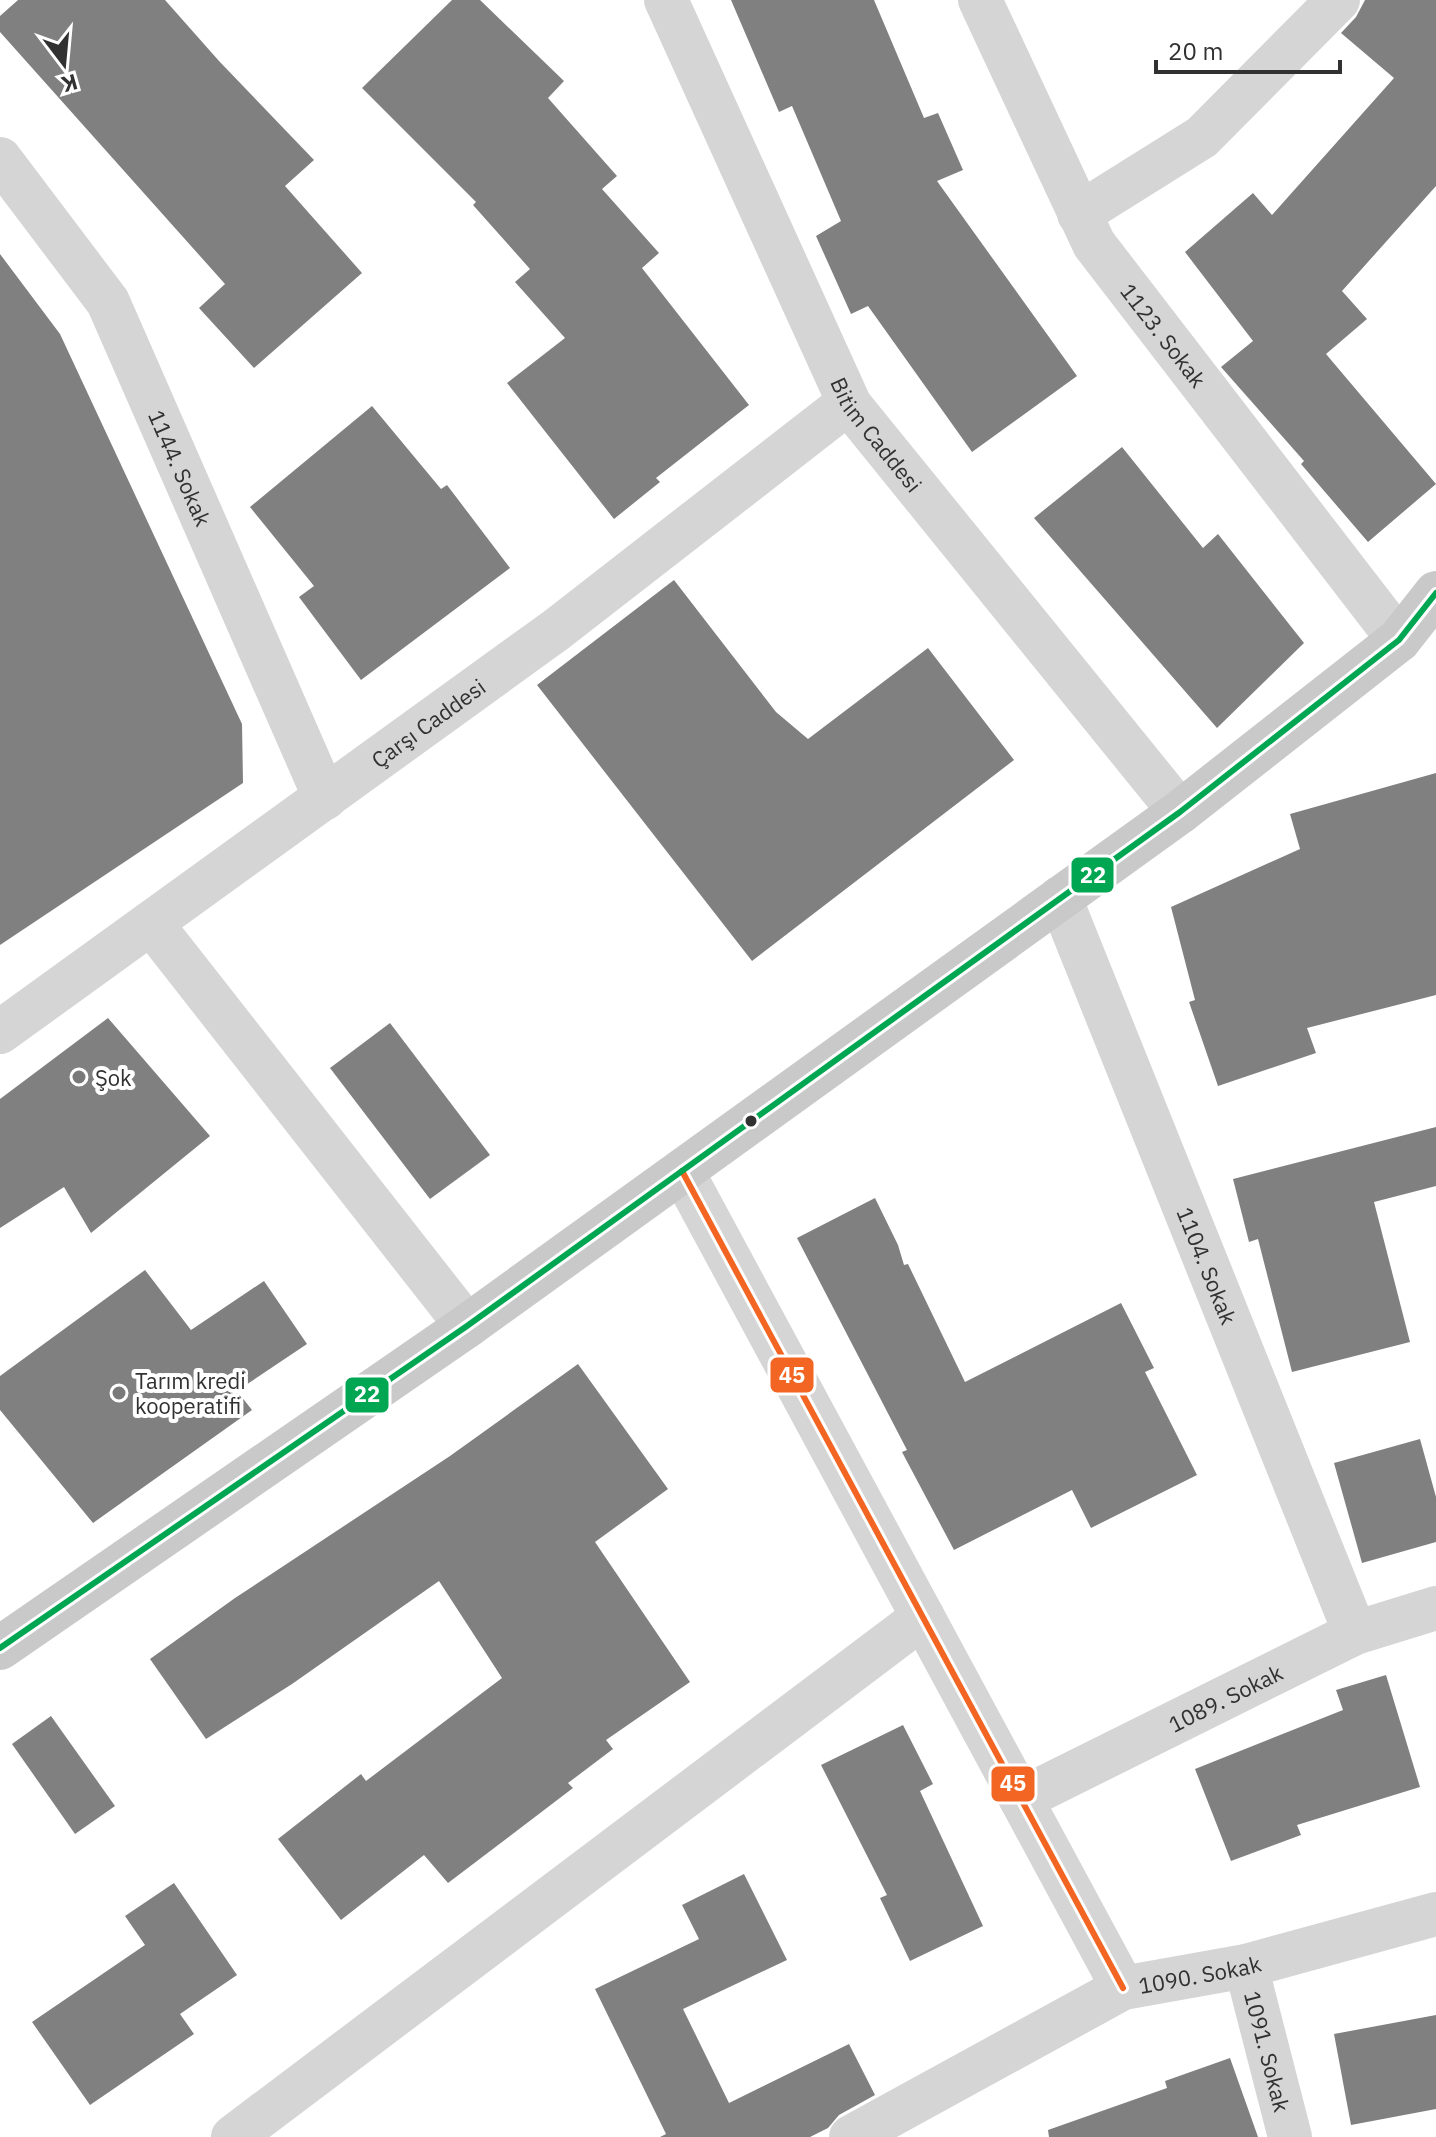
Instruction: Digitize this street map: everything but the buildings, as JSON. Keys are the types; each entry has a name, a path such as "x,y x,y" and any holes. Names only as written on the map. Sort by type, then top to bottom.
{"main road":[{"path":"0,1648 467,1326 1180,812 1399,640 1436,593"}],"street":[{"name":"Bitim Caddesi","path":"666,0 848,403 1180,812"},
{"name":"1123. Sokak","path":"980,0 1094,244 1399,640"},
{"path":"1079,214 1202,137 1338,0"},
{"name":"1144. Sokak","path":"0,159 108,302 325,798"},
{"name":"Çarşı Caddesi","path":"0,1032 556,630 848,403"},
{"name":"1104. Sokak","path":"1060,898 1355,1633"},
{"path":"151,923 467,1326"},
{"path":"682,1171 1123,1988"},
{"name":"1089. Sokak","path":"1021,1799 1355,1633 1436,1608"},
{"path":"233,2137 923,1617"},
{"name":"1090. Sokak","path":"851,2137 1123,1988 1246,1966 1436,1914"},
{"name":"1091. Sokak","path":"1246,1966 1290,2137"}],"transit line":[{"name":"22","path":"0,1648 467,1326 1180,812 1399,640 1436,593"},
{"name":"45","path":"682,1171 1123,1988"}],"place":[{"name":"Şok","path":"79,1077"},
{"name":"Tarım kredi kooperatifi","path":"119,1393"}]}
